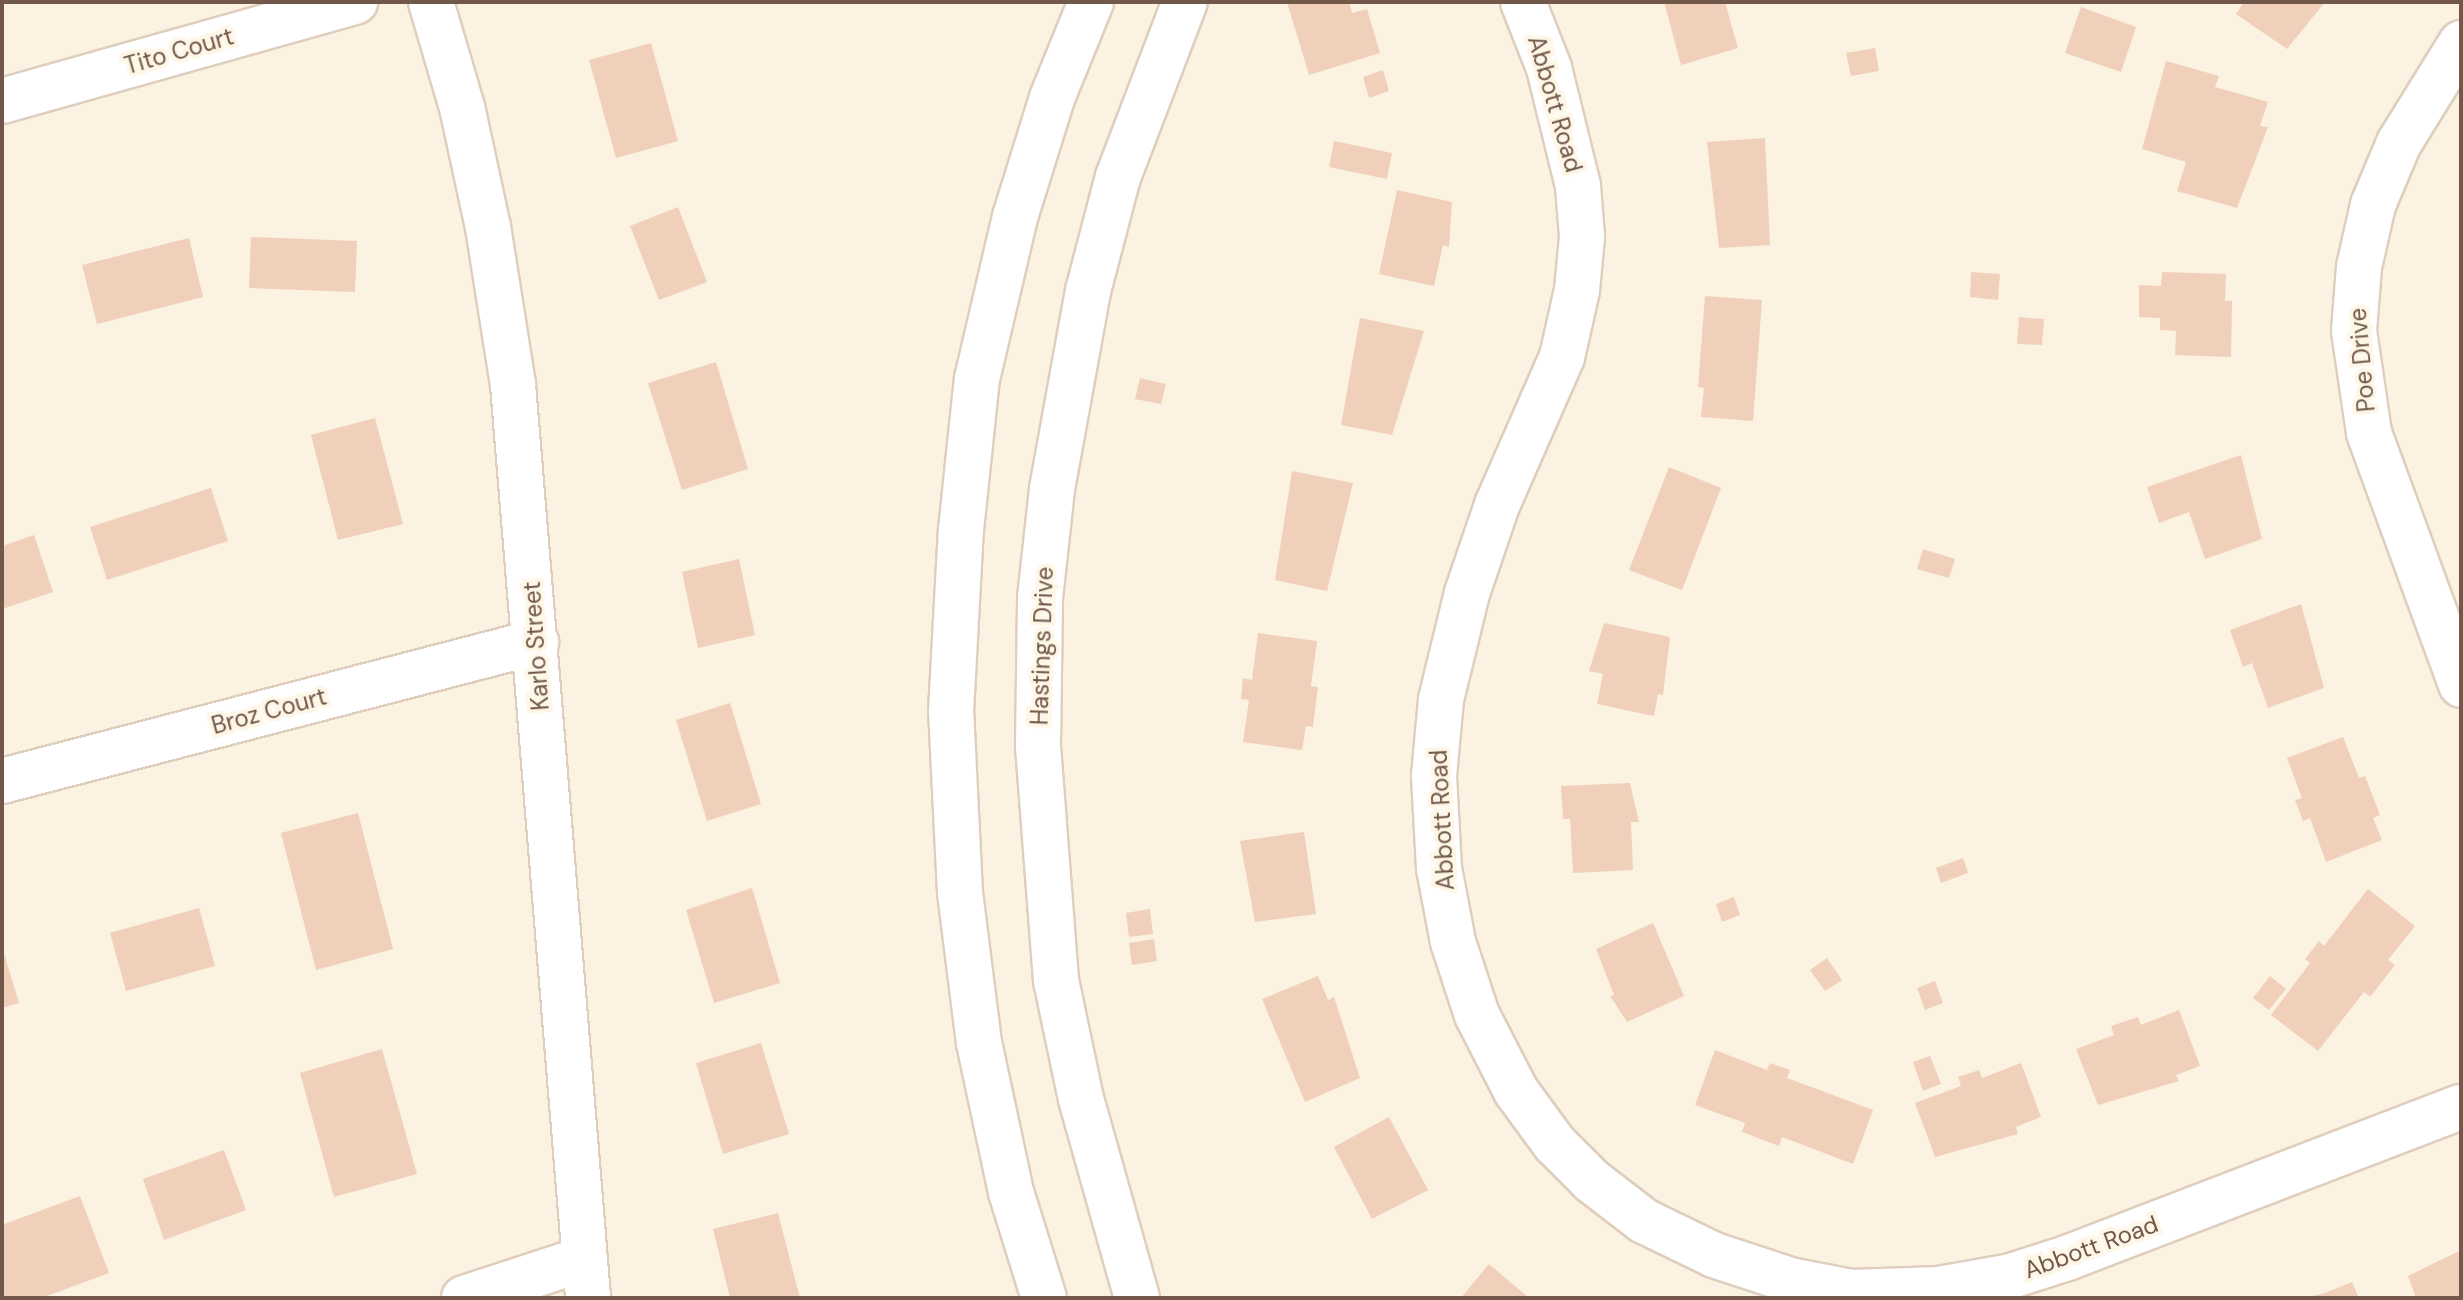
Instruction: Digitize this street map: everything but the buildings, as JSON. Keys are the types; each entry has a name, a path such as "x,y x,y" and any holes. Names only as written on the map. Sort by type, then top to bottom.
{"street":[{"name":"Tito Court","path":"2,101 355,2"},
{"name":"Karlo Street","path":"431,2 462,107 490,241 513,385 586,1279"},
{"path":"1044,1298 1011,1192 979,1043 960,893 951,712 961,530 977,379 1015,217 1052,98 1091,2"},
{"name":"Hastings Drive","path":"1137,1298 1081,1099 1056,980 1038,745 1040,598 1052,489 1088,291 1118,177 1185,2"},
{"name":"Abbott Road","path":"1523,2 1549,68 1578,186 1582,237 1577,290 1562,357 1497,505 1467,593 1441,700 1434,776 1439,868 1453,942 1477,1015 1516,1091 1555,1144 1592,1181 1644,1221 1714,1255 1790,1280 1851,1292 1939,1289 2011,1276 2067,1258 2461,1107"},
{"name":"Poe Drive","path":"2461,43 2399,143 2373,205 2359,267 2354,331 2369,433 2461,685"},
{"name":"Broz Court","path":"2,781 536,642"},
{"path":"464,1298 586,1279"}]}
